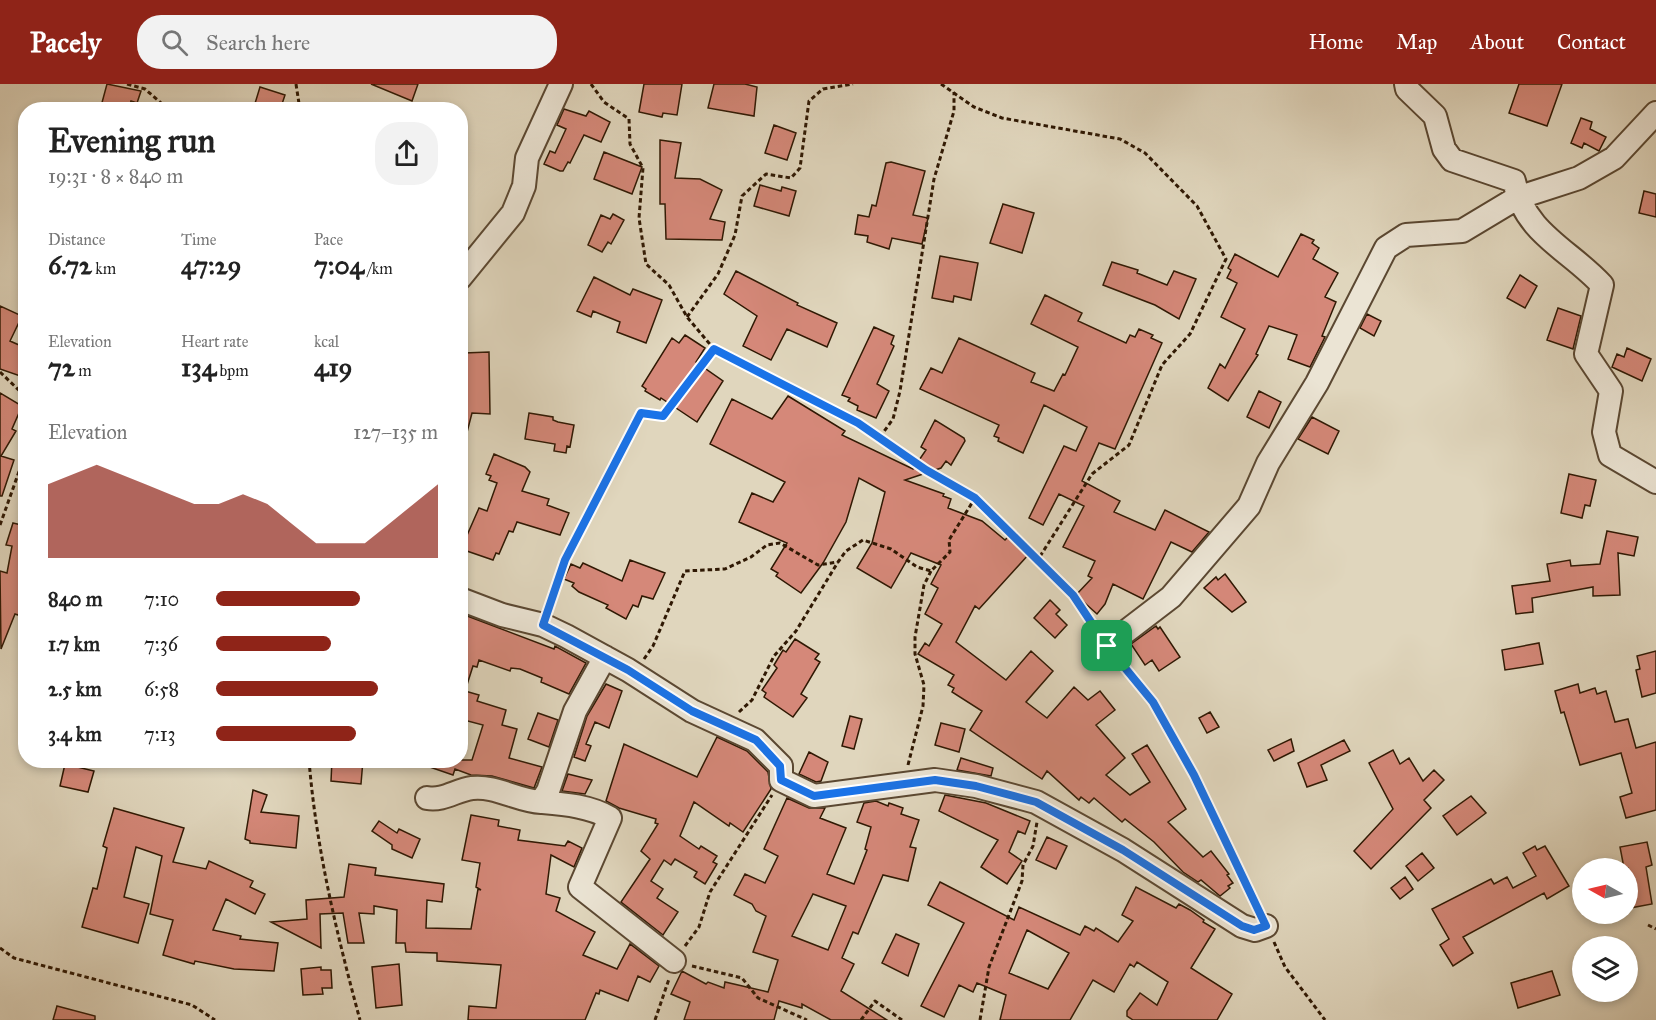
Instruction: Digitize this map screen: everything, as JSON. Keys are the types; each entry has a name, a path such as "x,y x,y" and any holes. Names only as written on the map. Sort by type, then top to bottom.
{"street":[{"path":"468,268 513,213 524,186 527,158 561,84"},
{"path":"1406,84 1407,89 1435,116 1444,149 1452,160 1514,181 1517,198 1546,239 1583,265 1602,285 1586,354 1611,390 1604,432 1610,455 1656,482"},
{"path":"1107,646 1171,597 1249,506 1268,463 1317,383 1386,248 1406,235 1462,231 1517,198 1580,178 1614,158 1656,113"},
{"path":"468,602 502,615 543,625 628,670 692,711 756,740 780,766 781,780 814,796 935,780 956,782 1040,804 1123,850 1242,926 1254,930 1266,926"},
{"path":"541,802 548,791 575,711 605,657"},
{"path":"427,798 450,797 472,788 496,791 525,801 566,804 601,813 610,818 580,887 674,961"}],"path":[{"path":"127,84 145,89 160,102"},
{"path":"296,84 299,102"},
{"path":"591,84 604,102 629,119 630,144 643,168 639,218 646,264 669,285 687,317 714,349 760,371 880,437 926,470 975,498 1073,595 1107,646 1153,702 1194,775 1285,967 1325,1020"},
{"path":"687,317 718,274 735,235 742,196 766,174 791,178 800,168 809,101 823,89 853,84"},
{"path":"941,84 974,107 1002,118 1120,139 1145,153 1197,206 1226,259 1190,334 1162,364 1129,446 1092,474 1039,559"},
{"path":"947,88 952,84"},
{"path":"880,437 893,419 900,391 934,180 954,111 954,92"},
{"path":"543,625 565,560 641,413 663,416 714,349"},
{"path":"0,372 18,389"},
{"path":"0,525 18,474"},
{"path":"905,784 908,759 923,706 924,685 915,654 915,637 924,585 931,571 950,552 949,540 975,498"},
{"path":"724,725 752,700 774,656 796,630 846,551 863,540 891,549 917,567 931,571"},
{"path":"628,670 642,661 653,646 685,571 724,569 751,557 767,545 780,543 818,565 838,562"},
{"path":"310,768 313,813 326,879 360,1020"},
{"path":"655,1020 674,961 699,927 710,892 781,780"},
{"path":"980,1020 989,967 1022,881 1023,865 1033,846 1040,804"},
{"path":"1648,925 1656,929"},
{"path":"0,948 14,958 192,1005 215,1020"},
{"path":"674,961 724,976 742,978 758,998 807,1020"},
{"path":"861,1020 874,1001 902,1020"}],"building":[{"path":"107,84 141,91 137,102 102,102"},
{"path":"371,84 418,84 412,101"},
{"path":"644,84 682,84 677,115 663,113 662,117 639,112"},
{"path":"714,84 745,84 757,87 754,116 708,108"},
{"path":"1519,84 1562,84 1547,126 1509,113"},
{"path":"260,87 285,95 283,102 255,102"},
{"path":"564,109 586,116 589,111 610,122 601,142 584,135 570,163 568,162 563,171 560,171 544,164 550,151 555,153 566,129 557,125"},
{"path":"1581,118 1592,122 1590,129 1606,137 1599,151 1584,143 1582,148 1571,143"},
{"path":"774,125 796,133 787,160 765,153"},
{"path":"660,140 681,143 675,178 700,179 722,190 710,219 725,222 722,240 666,239 665,204 660,204"},
{"path":"604,152 642,167 632,194 594,179"},
{"path":"891,162 925,171 913,215 928,218 922,244 892,238 889,249 867,242 868,236 855,234 858,215 869,217 872,205 876,206 886,163"},
{"path":"760,185 781,191 782,187 796,191 789,216 754,206"},
{"path":"1644,191 1656,194 1656,217 1639,213"},
{"path":"1003,204 1034,213 1022,253 990,243"},
{"path":"613,214 624,220 611,244 608,242 602,252 588,245 601,215 610,219"},
{"path":"1301,234 1314,240 1312,243 1319,248 1313,259 1338,273 1325,297 1336,302 1322,336 1325,337 1310,367 1288,359 1297,335 1269,326 1256,354 1258,355 1228,401 1208,388 1220,364 1225,368 1245,329 1221,317 1237,283 1227,278 1231,270 1228,268 1235,254 1278,277"},
{"path":"940,256 978,263 971,300 954,296 953,302 932,298"},
{"path":"1112,262 1138,270 1137,273 1167,285 1174,271 1196,279 1179,319 1155,305 1103,285"},
{"path":"736,271 798,303 797,305 837,323 827,347 787,329 771,360 743,346 757,316 724,294"},
{"path":"1520,275 1537,286 1525,308 1507,298"},
{"path":"594,277 630,295 633,289 662,300 646,343 617,332 620,322 593,311 591,317 577,311"},
{"path":"1045,295 1082,313 1078,321 1126,343 1130,335 1135,337 1139,329 1153,335 1151,338 1162,343 1115,449 1099,443 1082,481 1120,501 1114,512 1155,530 1165,510 1209,532 1192,552 1171,542 1143,599 1113,584 1105,604 1097,614 1076,595 1092,578 1088,576 1095,561 1063,547 1084,506 1059,494 1043,525 1029,518 1064,446 1076,451 1087,427 1044,405 1023,453 998,441 999,438 994,436 999,425 920,389 931,368 942,373 959,338 1035,373 1031,382 1054,391 1063,374 1065,375 1078,347 1031,324"},
{"path":"0,306 18,314 18,324 10,341 18,344 18,375 0,369"},
{"path":"1558,308 1581,316 1573,349 1547,340"},
{"path":"1367,314 1381,321 1374,336 1360,328"},
{"path":"874,327 894,336 891,344 894,346 877,384 889,391 876,418 857,410 858,406 848,401 850,398 842,395"},
{"path":"685,335 705,348 696,362 723,381 697,422 661,398 660,400 645,391 646,389 642,386 672,338 679,343"},
{"path":"1627,348 1651,359 1642,381 1612,367 1617,354 1624,357"},
{"path":"489,352 490,414 472,413 468,428 468,353"},
{"path":"1259,391 1281,402 1269,428 1247,417"},
{"path":"0,393 18,404 18,415 12,429 16,431 1,456 14,460 2,496 0,496"},
{"path":"788,396 845,431 842,435 913,469 926,450 921,447 935,420 964,438 965,441 951,465 946,461 941,468 905,480 944,494 943,496 951,499 948,508 982,521 1005,540 1009,536 1029,554 979,609 975,606 956,642 1006,680 1031,651 1053,671 1026,702 1047,718 1074,687 1088,700 1100,691 1115,710 1096,725 1125,758 1106,775 1130,795 1150,782 1132,754 1147,745 1186,809 1168,822 1203,857 1211,851 1229,874 1227,875 1233,883 1228,886 1230,888 1220,896 1201,880 1198,882 1183,872 1154,842 1125,819 1122,822 1094,798 1089,803 1081,797 1079,800 1047,771 1042,779 970,730 982,711 952,692 954,688 948,685 954,675 918,654 925,643 929,646 942,624 925,614 938,588 931,584 941,565 911,553 891,588 857,568 872,543 885,492 859,478 846,522 823,563 801,593 776,576 778,573 771,569 787,543 739,522 752,493 773,502 785,482 710,444 732,399 772,419"},
{"path":"529,413 553,417 553,420 558,422 574,425 570,447 567,446 566,453 554,451 555,444 525,439"},
{"path":"1312,417 1339,431 1328,454 1298,439"},
{"path":"494,454 525,467 530,472 522,491 549,499 547,505 569,513 560,535 517,522 513,532 509,531 499,554 496,553 493,560 468,551 468,533 479,508 487,511 497,483 489,480 491,476 486,474"},
{"path":"1569,474 1596,480 1590,506 1585,505 1582,518 1561,513"},
{"path":"13,523 18,524 18,615 15,614 1,649 0,571 7,573 12,546 6,545"},
{"path":"1607,531 1638,537 1634,556 1618,553 1620,595 1593,596 1593,587 1532,598 1533,612 1516,614 1512,586 1550,581 1547,564 1570,560 1571,566 1600,564"},
{"path":"630,560 665,573 653,599 642,596 638,607 633,605 626,619 606,608 608,605 579,592 572,586 574,583 564,579 571,564 580,568 583,563 622,581"},
{"path":"1225,574 1246,602 1232,612 1204,588 1216,577 1218,580"},
{"path":"1050,600 1060,610 1056,614 1067,625 1055,638 1034,618"},
{"path":"468,616 554,649 555,646 586,663 569,694 541,682 542,678 520,669 511,668 510,671 479,660 477,667 473,666 468,682"},
{"path":"1156,626 1158,629 1160,627 1180,657 1159,671 1152,660 1145,665 1131,644"},
{"path":"795,639 819,654 815,659 820,662 801,694 807,698 793,717 764,697 766,693 762,690 777,668 774,665 783,650 786,652"},
{"path":"1539,643 1543,664 1505,670 1502,650"},
{"path":"1656,651 1656,693 1642,697 1636,670 1640,669 1637,656"},
{"path":"606,684 622,691 609,728 595,722 586,744 591,746 585,761 574,757 587,716"},
{"path":"1578,684 1580,693 1595,688 1597,694 1606,691 1615,722 1628,719 1636,748 1656,742 1656,810 1626,818 1620,797 1632,793 1621,753 1580,765 1564,712 1561,713 1555,691"},
{"path":"468,692 479,695 477,701 506,710 502,725 517,729 509,758 542,767 534,788 492,776 471,775 455,769 453,775 433,768 468,768 468,760 472,760 483,725 468,721"},
{"path":"1210,712 1219,727 1207,733 1199,718"},
{"path":"538,713 558,720 549,747 528,739"},
{"path":"850,716 862,719 854,749 842,746"},
{"path":"941,723 965,729 959,752 935,745"},
{"path":"717,737 747,751 768,772 771,789 743,832 730,823 729,826 694,802 680,836 699,849 701,846 717,856 713,862 717,864 705,884 694,877 697,872 675,859 671,865 664,860 651,881 663,889 657,898 678,912 663,935 621,902 650,859 641,851 658,824 655,823 656,819 619,808 606,801 624,744 697,777"},
{"path":"1291,739 1294,751 1274,761 1268,750"},
{"path":"1344,740 1350,751 1321,765 1327,780 1307,787 1298,763"},
{"path":"1393,750 1400,764 1409,758 1423,781 1434,770 1444,780 1424,800 1431,808 1371,869 1354,851 1393,809 1369,763"},
{"path":"809,752 828,762 821,781 816,782 799,774"},
{"path":"961,758 993,768 991,776 957,770"},
{"path":"64,768 94,771 88,792 60,786"},
{"path":"332,768 362,768 361,784 331,781"},
{"path":"568,774 592,780 585,794 562,791"},
{"path":"253,790 267,795 261,812 299,816 296,848 250,843 245,839"},
{"path":"945,795 986,803 1030,821 1025,834 1018,831 1009,852 1022,861 1007,884 981,867 998,840 939,811"},
{"path":"1471,796 1486,813 1457,835 1443,816"},
{"path":"787,798 809,808 825,808 820,818 846,828 827,874 854,884 867,850 865,849 871,827 857,822 864,803 876,801 888,806 889,803 903,808 901,814 919,820 910,847 916,848 908,881 883,875 858,934 853,932 842,958 854,964 841,991 887,1020 831,1020 802,1004 802,1008 779,1001 774,1020 684,1020 690,1002 671,994 682,971 706,984 708,982 724,988 725,982 768,992 778,960 753,952 766,916 756,911 752,904 734,895 745,874 765,883 778,856 764,849","holes":["813,894 846,906 828,950 792,936"]},
{"path":"114,808 184,828 173,862 206,869 209,861 253,881 250,887 265,894 255,914 226,899 213,930 241,936 240,939 278,943 274,971 234,969 195,961 194,964 163,955 173,920 150,914 162,856 136,847 124,897 149,904 138,943 82,927 93,888 97,889 107,848 103,846"},
{"path":"471,815 499,820 498,826 520,830 518,840 565,846 568,841 582,848 574,867 551,855 546,894 560,898 556,911 595,932 583,955 617,969 630,944 659,966 650,982 638,976 628,1001 600,990 599,994 596,993 585,1020 468,1020 469,1006 496,1008 501,965 437,961 437,953 406,952 405,943 396,943 397,910 374,906 374,914 359,913 364,943 348,943 343,913 320,914 321,948 271,922 307,919 306,900 344,897 349,864 376,868 375,875 444,884 442,902 427,900 426,928 471,929 478,889 481,890 476,887 480,863 462,860"},
{"path":"379,821 397,833 399,829 420,839 412,858 392,849 392,845 372,831"},
{"path":"1047,837 1067,846 1056,869 1036,860"},
{"path":"1647,842 1652,865 1646,867 1652,904 1638,907 1638,858 1622,858 1620,847"},
{"path":"1535,846 1537,850 1545,846 1569,886 1547,899 1544,893 1463,937 1473,953 1453,966 1440,945 1449,939 1432,909 1491,879 1494,884 1507,877 1513,888 1536,876 1523,853"},
{"path":"1422,853 1434,868 1418,881 1406,866"},
{"path":"1405,877 1413,889 1400,899 1391,888"},
{"path":"940,882 1014,920 1019,907 1080,935 1085,926 1094,931 1096,928 1118,942 1133,921 1122,915 1136,887 1176,908 1179,904 1215,929 1191,968 1232,994 1217,1020 1133,1020 1127,1016 1127,1011 1140,993 1157,1005 1168,982 1137,962 1134,967 1130,964 1114,992 1093,980 1070,1020 1000,1020 1006,995 977,983 973,992 959,985 944,1017 921,1006 964,923 928,905","holes":["1027,930 1069,953 1048,989 1009,973"]},
{"path":"896,934 919,944 908,976 882,963"},
{"path":"399,964 402,1005 376,1008 372,967"},
{"path":"321,967 321,970 331,970 332,988 322,988 323,994 303,995 301,969"},
{"path":"1552,971 1560,995 1518,1008 1511,983"},
{"path":"57,1006 95,1016 95,1020 53,1020"}],"route":[{"path":"714,349 858,423 926,470 975,498 1073,595 1107,646 1153,702 1194,775 1266,926 1254,930 1242,926 1123,850 1056,812 1036,802 1006,793 956,782 935,780 844,794 814,796 781,780 780,766 756,740 692,711 628,670 543,625 565,560 641,413 663,416 714,349"}]}
